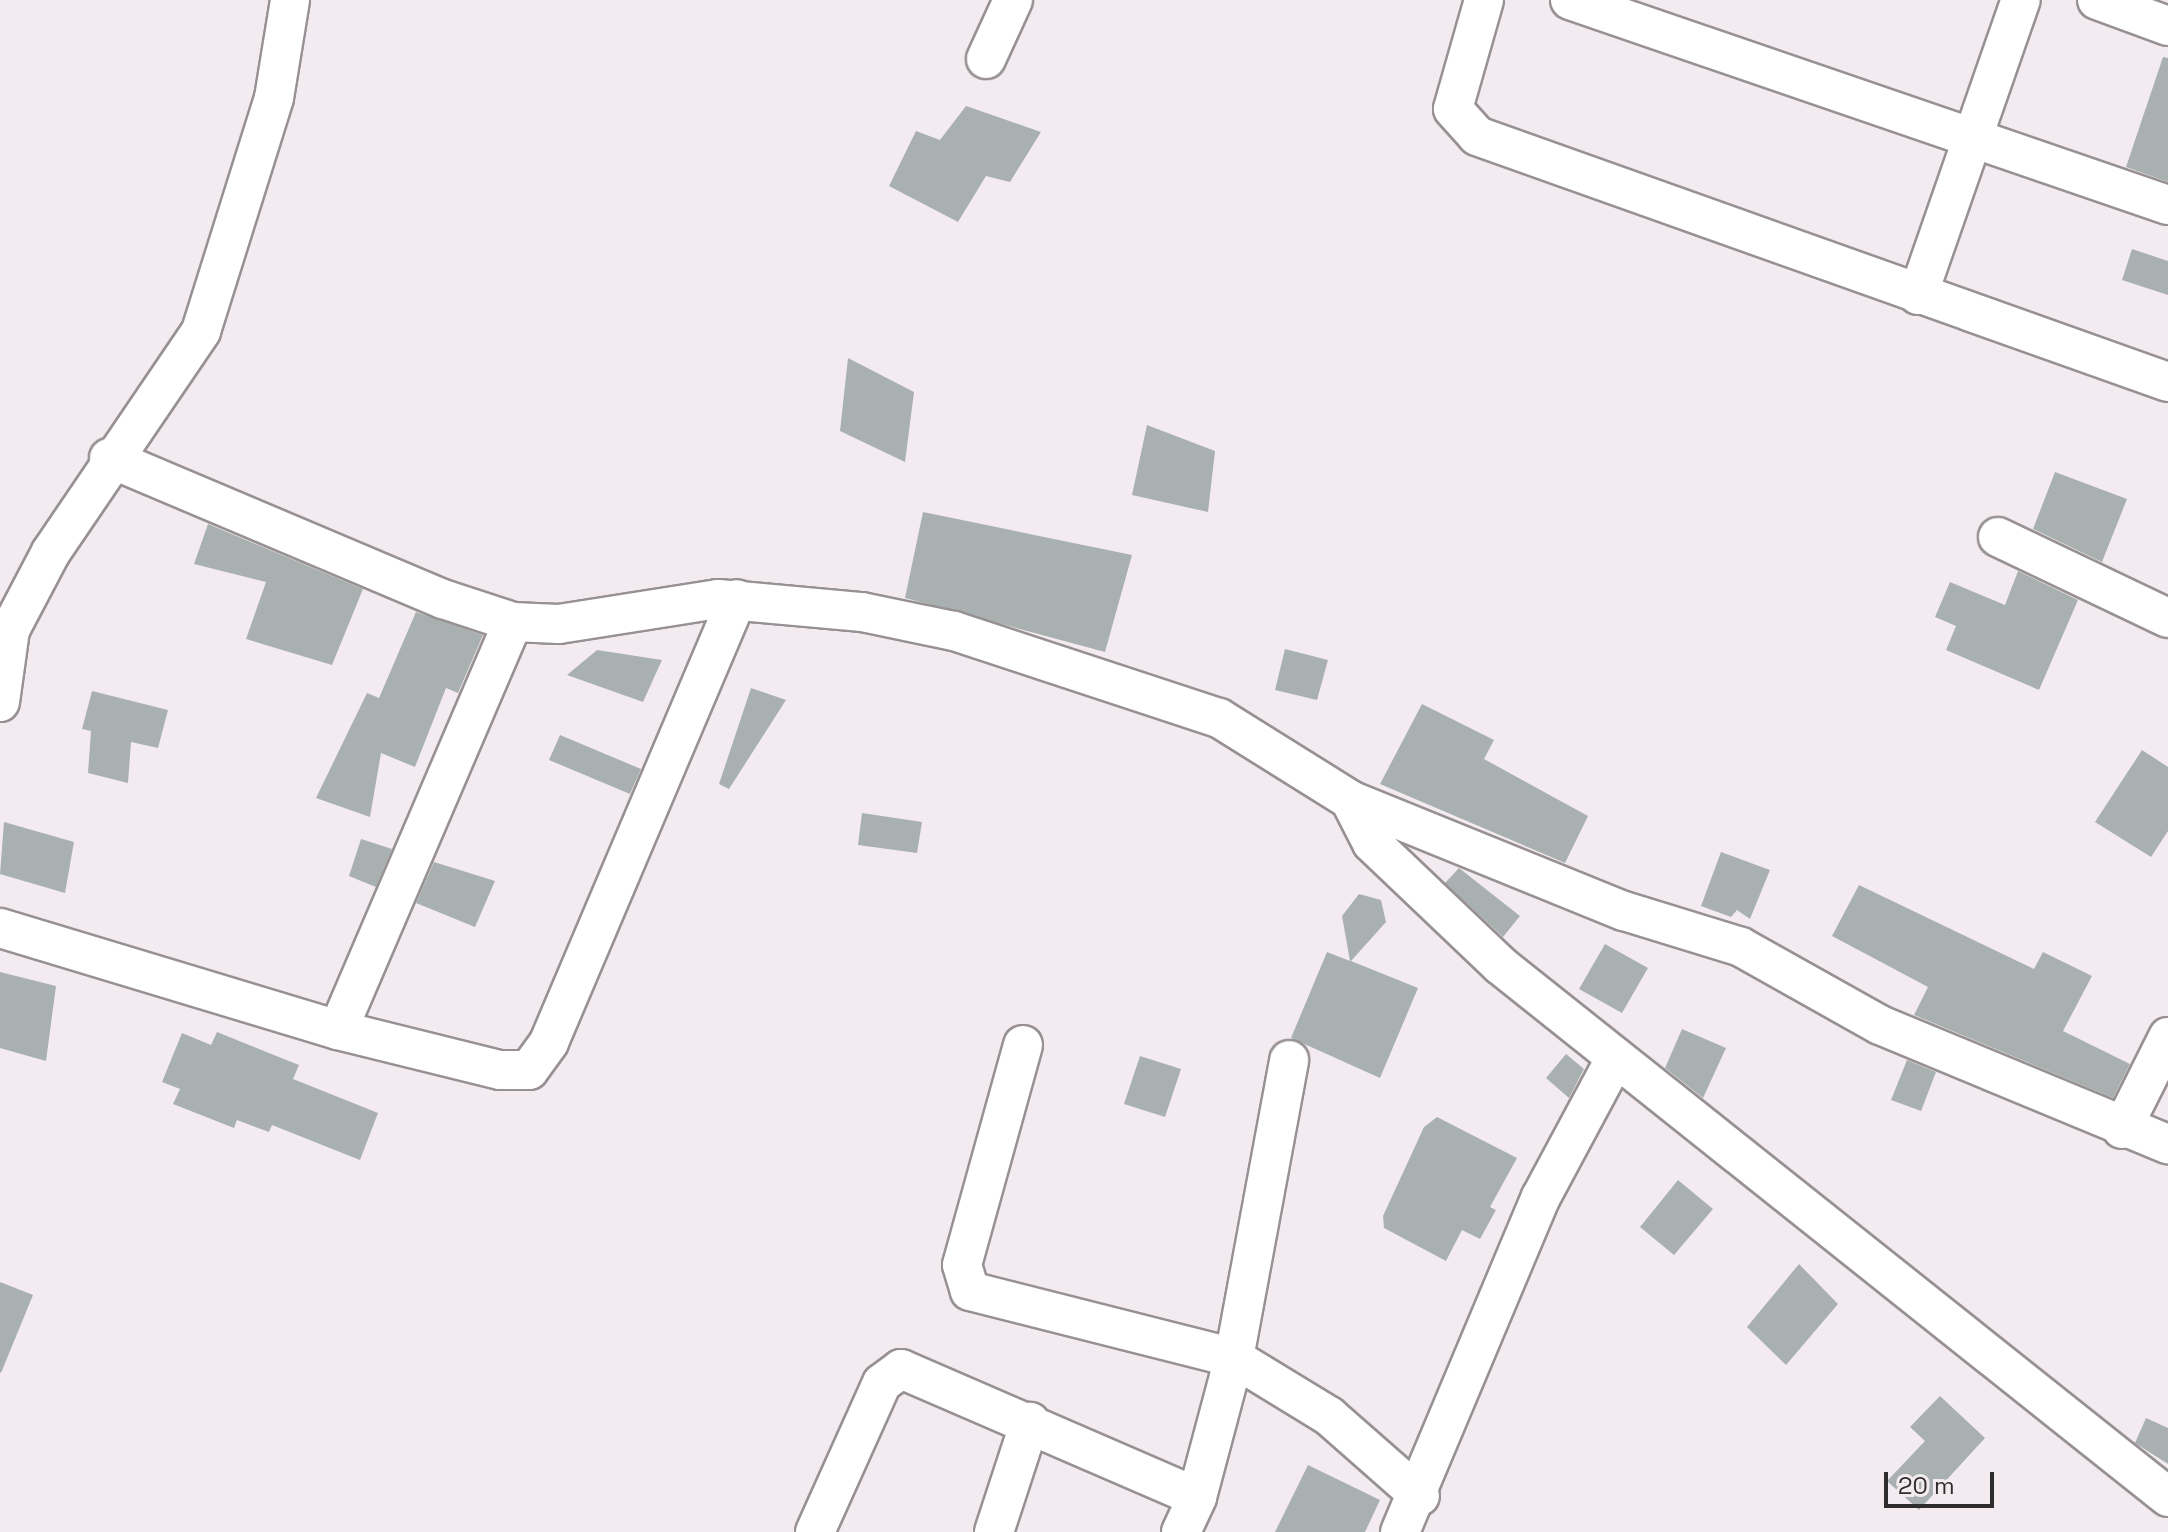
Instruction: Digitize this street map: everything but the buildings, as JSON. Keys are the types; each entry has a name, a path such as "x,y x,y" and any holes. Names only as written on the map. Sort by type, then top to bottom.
{"street":[{"path":"0,702 4,614 109,458 201,331 274,98 290,0"},
{"path":"986,59 1013,0"},
{"path":"1484,0 1454,98 1456,118 1470,131 1918,295 2168,382"},
{"path":"1570,0 2168,205"},
{"path":"1918,295 2021,0"},
{"path":"2097,0 2168,26"},
{"path":"109,458 443,599 513,622 559,624 737,599 862,612 954,631 1219,718 1350,800 1624,911 1741,947 1880,1025 2122,1129 2168,1144"},
{"path":"1998,537 2168,618"},
{"path":"0,928 338,1030 500,1070 529,1070 539,1060 737,599"},
{"path":"338,1030 513,622"},
{"path":"1350,800 1372,843 1452,924 1615,1059 2168,1497"},
{"path":"2122,1129 2168,1037"},
{"path":"1023,1045 963,1280 978,1296 1234,1358 1329,1416 1420,1496"},
{"path":"1400,1532 1420,1496 1541,1197 1615,1059"},
{"path":"1181,1532 1197,1497 1234,1358 1289,1060"},
{"path":"815,1532 891,1373 911,1369 1197,1497"},
{"path":"994,1532 1030,1422"}]}
